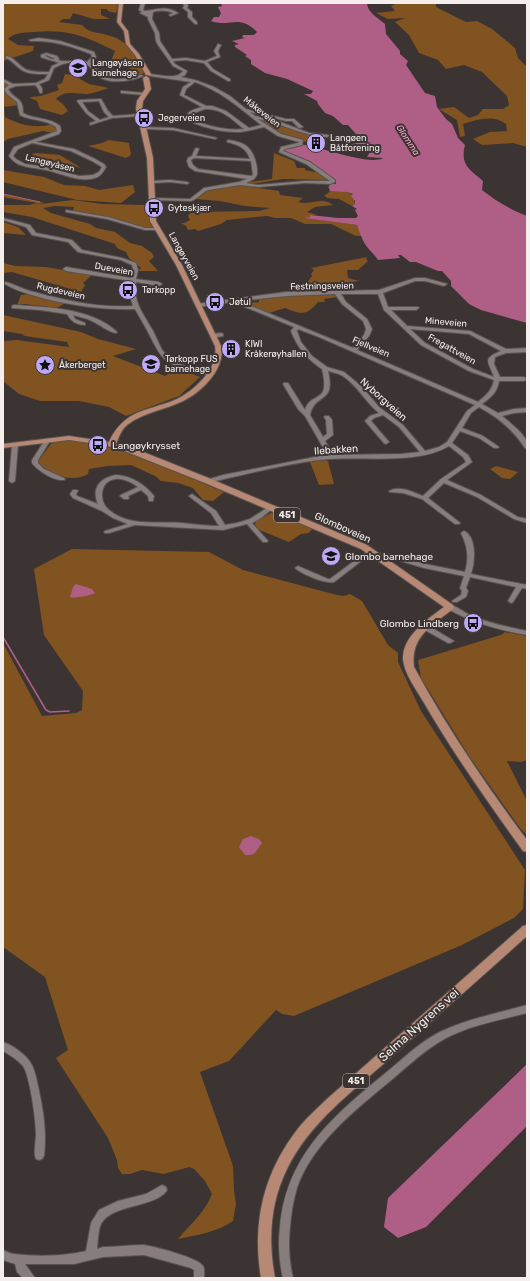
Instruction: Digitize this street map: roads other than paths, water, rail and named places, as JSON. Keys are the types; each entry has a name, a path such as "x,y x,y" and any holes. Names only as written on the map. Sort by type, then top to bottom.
{"main road":[{"path":"121,3 119,22 126,31 128,44 137,54 146,75 148,87 140,104 140,115"},
{"name":"Langøyveien","path":"110,441 126,423 136,416 186,397 196,389 209,374 216,364 220,354 217,336 198,305 179,265 156,229 152,217 152,182 149,146 140,115"},
{"name":"Glomboveien","path":"3,446 76,438 110,441 340,536 370,551 452,604"},
{"path":"452,604 415,636 408,650 407,659 409,667 456,748 482,788 527,848"},
{"name":"Selma Nygrens vei","path":"268,1278 264,1241 270,1194 285,1158 302,1133 331,1103 527,929"}],"street":[{"path":"143,3 141,10 144,12 143,14 150,14 159,9 176,13 171,15"},
{"path":"185,3 185,8 190,12 190,17 196,23"},
{"path":"150,14 151,22 158,33 158,41 170,60 176,66 186,71 178,77"},
{"path":"30,40 56,40 93,53 94,56 88,64"},
{"path":"170,60 186,59 205,62 219,56 216,51 219,45"},
{"path":"7,57 23,69 33,72 50,73"},
{"path":"55,60 62,63"},
{"path":"3,80 12,85 36,84 47,80 54,67 62,63 72,62 88,64 101,77 107,79 117,80 146,75"},
{"path":"205,62 212,70 229,80"},
{"path":"96,71 112,70 121,74"},
{"name":"Måkeveien","path":"146,75 178,77 194,81 220,91 279,135 300,141 300,144 283,148 281,152 310,165 333,182 291,182 258,186 238,183"},
{"path":"194,81 184,88 182,95 204,107 220,109 247,129"},
{"path":"36,84 40,88 41,92"},
{"name":"Langøyåsen","path":"12,85 6,90 19,102 21,114 30,118 54,122 59,128 59,131 54,134 32,142 16,148 11,156 14,160 20,163 76,178 95,175 103,171 104,168 99,162 74,151 43,146 32,142"},
{"path":"122,92 146,94"},
{"path":"99,121 87,112 79,102 100,100 106,112 112,117"},
{"path":"204,107 191,113 187,116 188,119 228,130 265,126"},
{"path":"245,109 286,120 293,120 301,127"},
{"path":"91,124 112,117 140,115"},
{"path":"256,117 267,119 306,134 327,136"},
{"path":"144,128 167,128 215,138"},
{"path":"152,199 191,200 206,189 238,183 252,178 255,175 256,170 246,148 230,141"},
{"path":"195,157 194,156 197,149"},
{"path":"252,160 195,157 190,158 189,161 197,170 252,178"},
{"path":"152,182 186,183"},
{"path":"68,211 108,218 145,229 156,229"},
{"path":"3,219 28,226 34,234 70,241 80,251 131,262 136,266 132,280 132,292 136,307 163,355 179,364 209,374"},
{"name":"Dueveien","path":"66,269 159,284"},
{"name":"Festningsveien","path":"198,305 286,294 380,292 416,279 424,279 444,284"},
{"name":"Rugdeveien","path":"7,283 29,292 69,303 104,307 136,307"},
{"name":"Fregattveien","path":"380,292 386,309 423,344 480,374 496,379"},
{"path":"337,293 344,303 365,320 369,329 367,335 354,350"},
{"name":"Fjellveien","path":"234,301 354,350 478,404 498,415 519,436 527,447"},
{"path":"58,311 69,303"},
{"path":"14,307 69,313 109,326 114,332"},
{"path":"386,309 416,308"},
{"path":"69,313 73,320 83,324"},
{"path":"297,326 294,331 299,342 317,363 325,368 327,386 326,392 309,406 307,415"},
{"name":"Mineveien","path":"405,327 470,333 505,350"},
{"path":"424,498 443,480 469,462 466,456 449,443 469,412 493,392 497,376 491,365 491,358 505,350 527,350"},
{"name":"Nyborgveien","path":"325,368 342,373 401,426 424,453"},
{"path":"496,379 524,378"},
{"path":"286,384 301,409 307,415 323,440 332,457"},
{"path":"498,415 514,411 527,410"},
{"path":"384,412 368,421 386,442"},
{"path":"323,440 330,435 329,420 327,417"},
{"path":"459,429 482,437 496,447"},
{"path":"47,440 35,460 35,463 42,470 62,479"},
{"name":"Ilebakken","path":"208,481 332,457 400,456 424,453 441,448 449,443"},
{"path":"12,481 15,445"},
{"path":"103,509 100,504 98,492 100,486 108,479 124,477 142,487 151,496 151,500"},
{"path":"443,480 479,496 516,518 527,522"},
{"path":"126,498 123,496 142,487"},
{"path":"75,491 73,494 75,497 126,521 136,523 223,528 248,522 266,512 270,508"},
{"path":"392,491 404,491 424,498 457,523"},
{"path":"192,496 214,512 223,528"},
{"path":"248,522 265,541"},
{"path":"107,532 136,523"},
{"path":"452,604 464,596 465,591 463,588 472,559 471,544 464,533"},
{"path":"298,568 327,581 332,581 370,551"},
{"path":"389,556 424,566 527,587"},
{"path":"511,601 520,585"},
{"name":"Glomboveien","path":"452,604 464,615 486,623 527,633"},
{"path":"425,627 450,642"},
{"path":"288,1278 285,1267 284,1216 288,1199 304,1162 331,1127 425,1046 444,1035 473,1024 527,1009"},
{"path":"3,1046 20,1057 27,1066 32,1079 41,1129 39,1156"},
{"path":"91,1255 96,1223 103,1213 118,1206 148,1198 162,1190"},
{"path":"3,1255 19,1260 74,1259 127,1250 153,1251 194,1264 199,1268 199,1278"},
{"path":"19,1260 21,1269 30,1278"}],"water":[{"name":"Glomma","path":"221,3 367,3 367,6 371,12 385,24 386,34 400,51 400,54 408,61 406,65 425,93 435,96 437,107 452,124 458,138 465,145 464,157 467,166 483,181 482,190 504,205 527,216 527,323 481,310 469,304 451,286 451,281 442,271 438,271 416,262 410,262 401,255 398,255 400,258 378,260 365,244 357,225 304,218 310,217 310,215 338,218 356,218 358,216 355,210 357,209 352,206 355,204 355,201 351,196 353,194 347,192 330,191 328,187 330,186 326,183 336,184 335,180 315,166 283,151 283,149 297,145 305,145 368,160 383,158 367,157 370,152 349,150 335,146 338,143 347,145 363,142 348,125 343,125 333,116 325,113 317,101 304,94 311,94 313,91 287,79 265,73 251,64 251,60 245,56 247,55 235,47 235,45 239,44 232,41 245,38 242,37 243,35 254,35 257,32 245,23 218,23 211,21 214,17 219,17 221,13 218,7 222,6"},
{"path":"76,584 92,589 95,593 75,598 70,597 73,587"},
{"path":"251,836 259,839 262,843 253,854 245,855 239,847 243,839"},
{"path":"527,1064 527,1126 426,1227 398,1238 384,1227 388,1198"}],"waterway":[{"path":"3,194 40,202"},
{"path":"3,637 46,710 50,712 69,711"}],"place":[{"name":"Langøyåsen barnehage","path":"78,68"},
{"name":"Jegerveien","path":"144,118"},
{"name":"Langøen Båtforening","path":"316,143"},
{"name":"Gyteskjær","path":"154,208"},
{"name":"Tørkopp","path":"128,290"},
{"name":"Jøtul","path":"215,302"},
{"name":"KIWI Kråkerøyhallen","path":"231,349"},
{"name":"Tørkopp FUS barnehage","path":"151,364"},
{"name":"Åkerberget","path":"45,365"},
{"name":"Langøykrysset","path":"98,445"},
{"name":"Glombo barnehage","path":"331,556"},
{"name":"Glombo Lindberg","path":"473,623"}]}
